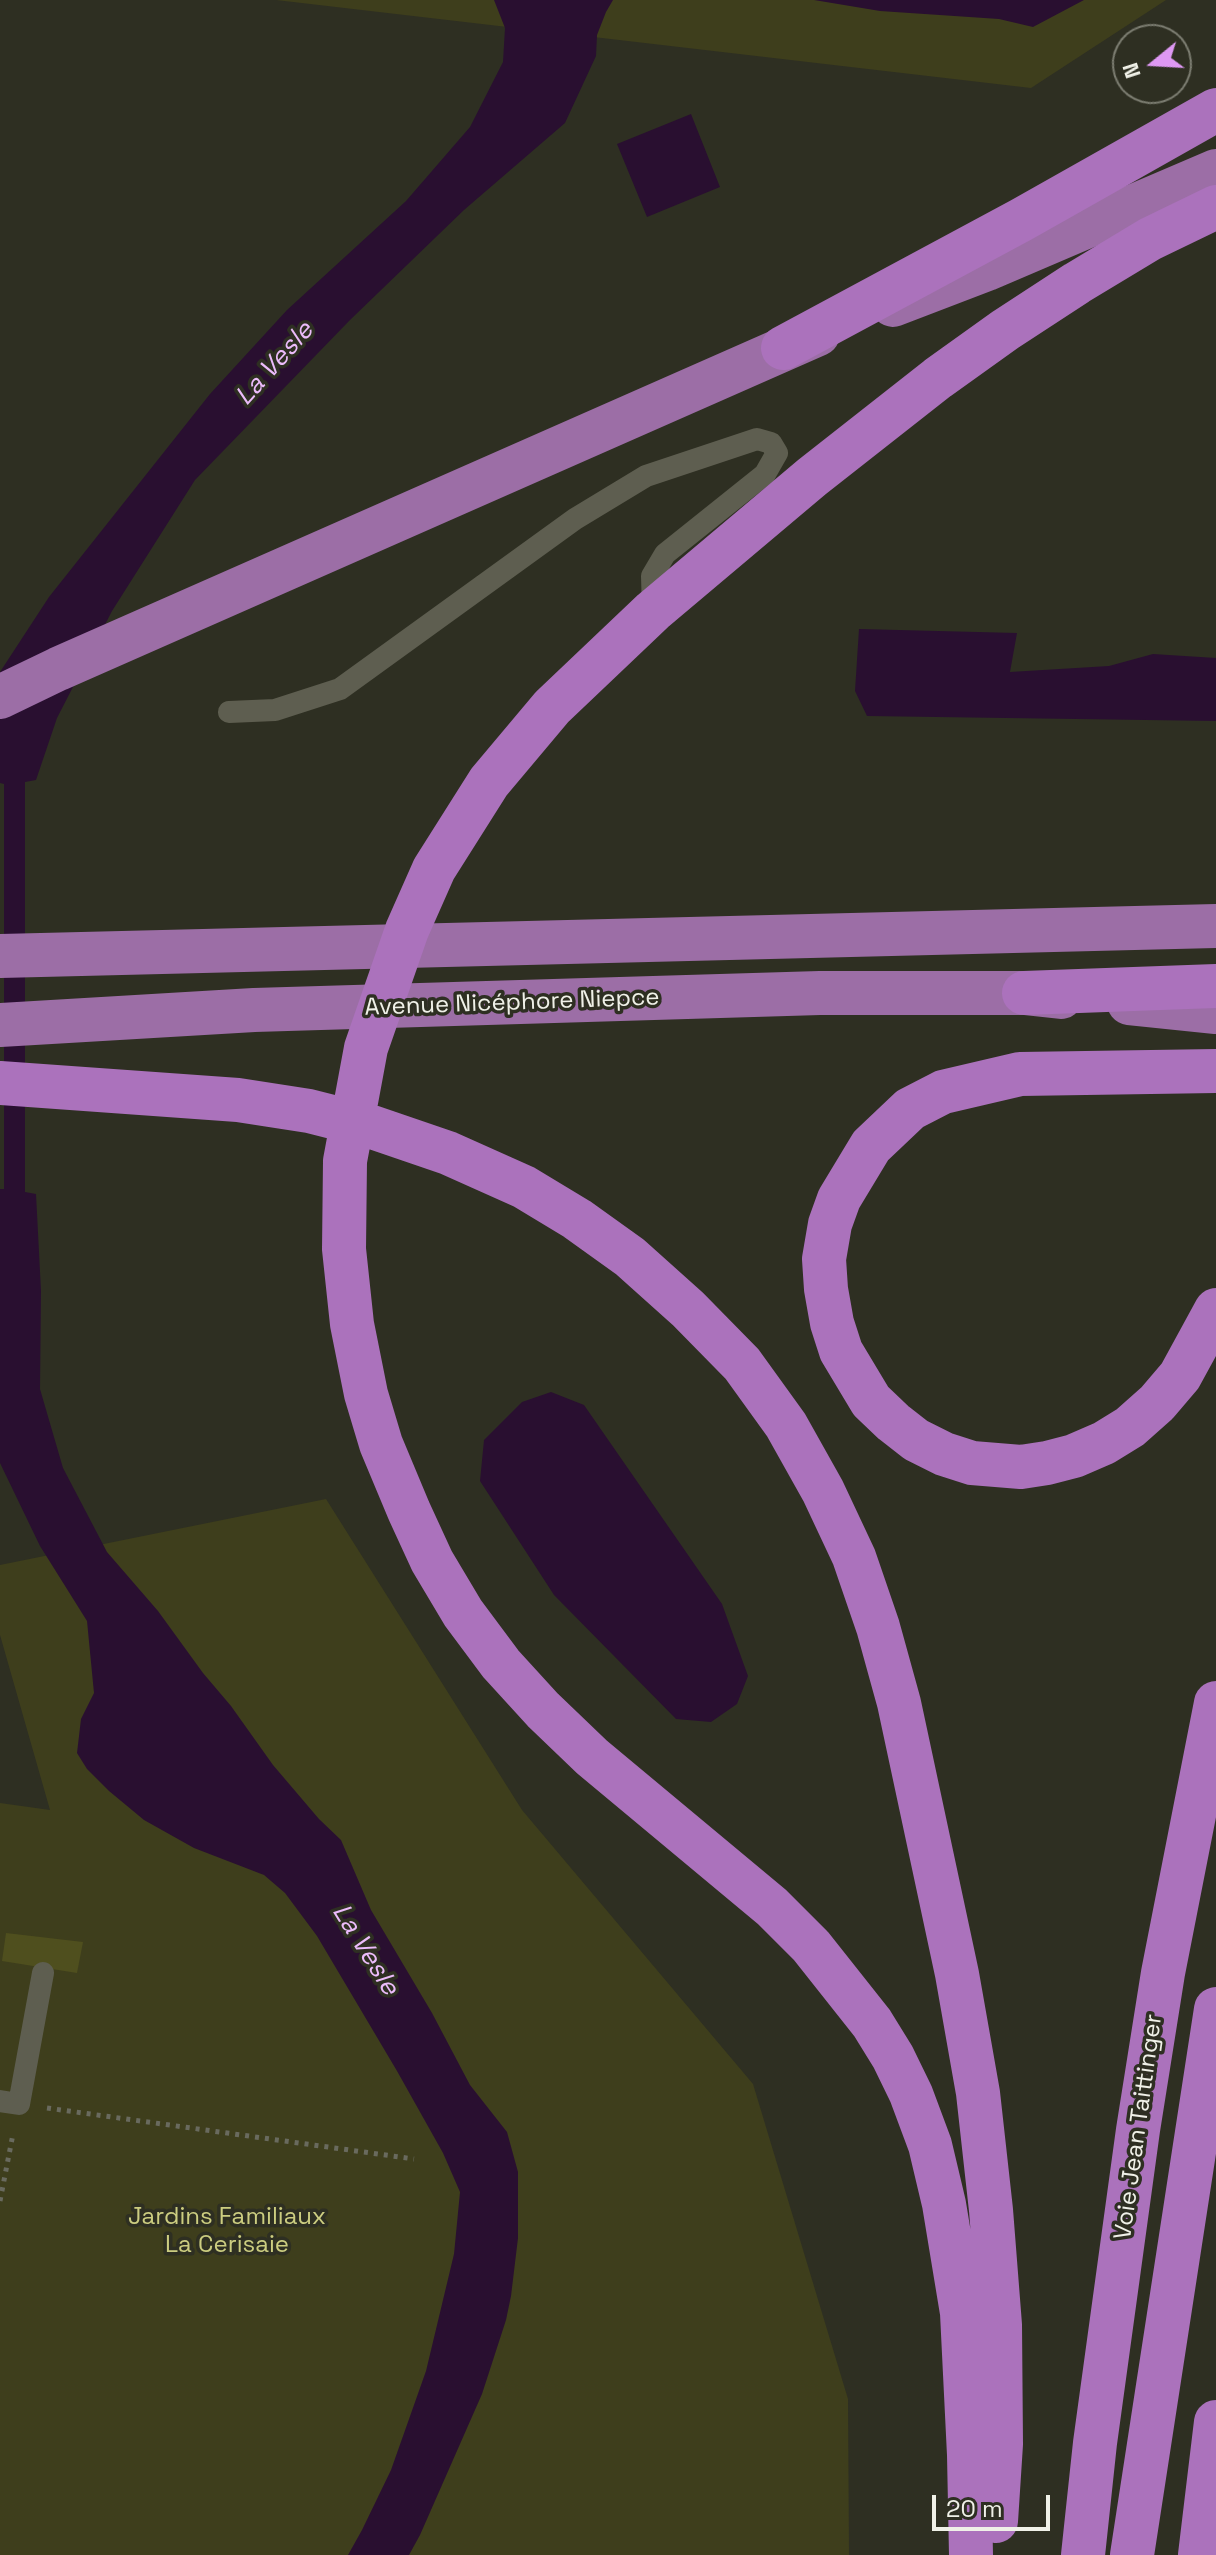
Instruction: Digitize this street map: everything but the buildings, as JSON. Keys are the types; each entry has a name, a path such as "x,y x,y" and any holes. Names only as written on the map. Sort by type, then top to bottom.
{"highway":[{"path":"783,348 1021,220 1216,110"},
{"path":"0,697 783,348 987,269 1216,171"},
{"path":"971,2555 969,2455 959,2298 944,2204 930,2145 911,2094 872,2023 811,1946 772,1907 592,1757 543,1710 501,1664 432,1561 381,1444 366,1394 352,1324 344,1249 345,1161 366,1048 407,930 434,869 489,782 552,707 653,611 812,477 972,354 1053,298 1138,247 1216,207"},
{"path":"0,956 1216,926"},
{"path":"1024,993 1216,986"},
{"name":"Avenue Nicéphore Niepce","path":"0,1025 254,1010 820,993 1024,993 1216,1012"},
{"path":"1216,1071 1020,1074 943,1092 910,1109 871,1146 839,1199 830,1224 824,1259 832,1323 841,1351 871,1401 916,1440 972,1463 1021,1467 1047,1463 1084,1452 1130,1427 1157,1403 1180,1376 1216,1310"},
{"path":"0,1083 238,1100 309,1111 372,1127 448,1153 524,1187 577,1219 630,1257 688,1309 742,1364 786,1425 823,1491 854,1557 878,1627 899,1703 957,1974 978,2093 1000,2325 1001,2444 993,2555"},
{"path":"0,1105 238,1100"},
{"name":"Voie Jean Taittinger","path":"1083,2555 1097,2427 1140,2114 1166,1957 1216,1703"},
{"path":"1132,2555 1216,2009"},
{"path":"1200,2555 1216,2422"}],"lane":[{"path":"229,712 275,710 340,689 575,519 646,476 757,439 771,443 777,453 765,474 665,554 652,576 653,611"},
{"path":"10,2103 43,1973"}],"path":[{"path":"0,2201 10,2103 414,2159"}],"green space":[{"path":"276,0 1166,0 1129,24 1112,24 1112,35 1031,88"},
{"name":"Jardins Familiaux La Cerisaie","path":"326,1499 522,1810 753,2084 848,2399 849,2555 0,2555 0,1803 50,1810 0,1635 0,1565"}],"water":[{"name":"La Vesle","path":"494,0 613,0 597,35 596,56 565,123 464,210 350,320 195,480 112,611 57,718 36,780 25,782 25,1192 36,1194 41,1291 40,1389 63,1468 107,1552 158,1611 273,1765 341,1840 371,1910 470,2085 507,2132 518,2172 518,2238 506,2320 482,2394 420,2535 409,2555 348,2555 391,2470 426,2371 454,2254 460,2192 443,2153 397,2071 317,1936 285,1893 264,1875 194,1848 144,1820 87,1769 77,1753 81,1719 94,1693 87,1621 40,1546 0,1463 4,784 0,783 0,672 49,597 210,394 287,310 406,201 470,127 503,62 505,28"},
{"path":"814,0 1084,0 1033,27 999,19 880,11"},
{"path":"691,114 720,187 647,217 617,144"},
{"path":"859,629 1017,633 1010,672 1109,666 1153,654 1216,658 1216,721 867,716 855,691"},
{"path":"551,1392 584,1405 722,1604 748,1676 737,1704 711,1722 676,1719 554,1595 480,1481 484,1440 522,1402"}]}
